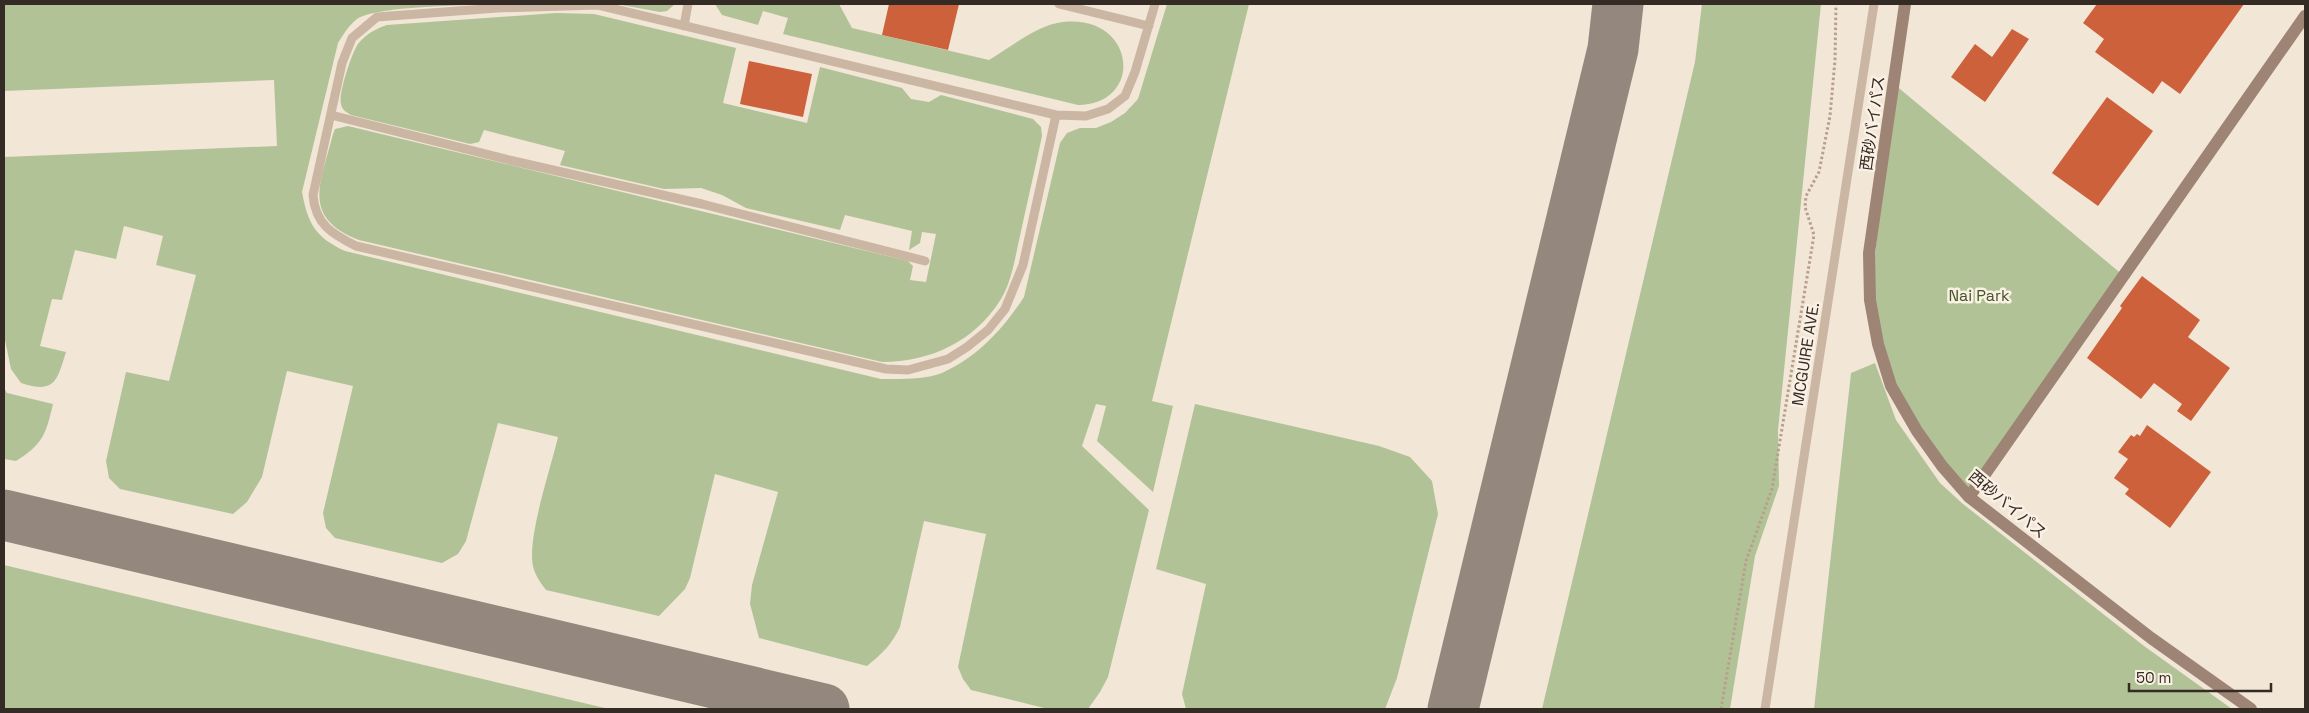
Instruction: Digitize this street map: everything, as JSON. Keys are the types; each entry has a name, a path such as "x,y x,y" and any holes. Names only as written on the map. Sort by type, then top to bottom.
{"street":[{"name":"西砂バイパス","path":"1905,4 1869,253 1870,300 1878,344 1891,386 1927,445 1942,466 1970,497 2151,638 2251,709"},
{"path":"1970,497 2305,16"}],"lane":[{"path":"684,26 688,4"},
{"path":"1059,4 1149,26"},
{"path":"1056,115 1023,265 1005,309 988,330 948,359 908,370 886,369 356,246 335,236 321,221 314,209 313,195 342,63 352,38 377,17 497,8 598,5 1056,115 1086,116 1108,109 1125,96 1135,72 1155,4"},
{"name":"MCGUIRE AVE.","path":"1766,709 1874,4"},
{"path":"331,115 509,160 702,204 925,261"}],"path":[{"path":"1721,709 1746,560 1772,489 1814,235 1805,207 1806,196 1819,172 1830,116 1835,60 1836,4"}],"green space":[{"path":"4,4 488,4 382,11 357,19 346,30 338,43 302,192 310,221 320,235 345,251 881,379 912,379 942,373 967,359 989,341 1016,309 1024,297 1060,143 1067,133 1080,128 1096,128 1111,122 1125,113 1138,99 1167,4 1249,4 1152,401 1173,406 1153,492 1097,441 1106,406 1096,404 1082,446 1149,510 1108,677 1100,692 1088,709 1048,709 971,690 963,679 958,667 986,534 924,521 900,627 894,639 867,666 759,638 750,604 752,585 778,492 715,474 690,578 685,589 659,616 546,590 533,566 533,538 558,437 498,423 466,541 458,554 442,563 335,538 326,528 323,513 353,386 287,371 262,477 247,502 233,514 120,489 109,478 106,461 126,372 169,381 196,275 156,265 163,236 124,226 116,259 75,250 62,300 52,299 40,346 66,352 60,371 48,386 32,386 21,383 11,369 4,335 4,157 277,146 274,80 4,91"},
{"path":"616,4 675,4 667,11 660,12"},
{"path":"715,4 839,4 852,28 989,60 1024,37 1044,27 1063,22 1087,23 1106,31 1117,44 1123,60 1122,76 1114,90 1100,101 1078,105 783,34 788,18 763,11 758,25 722,15"},
{"path":"1702,4 1821,4 1778,430 1779,486 1755,556 1730,709 1542,709 1695,62"},
{"path":"556,13 594,14 736,48 723,103 807,123 820,67 902,88 911,99 929,102 941,95 1033,119 1041,127 1042,136 1013,269 1001,299 978,327 950,346 918,358 882,362 359,240 340,231 328,220 322,209 319,196 320,183 335,129 348,126 908,261 913,266 910,280 926,282 936,234 922,232 920,243 909,250 912,231 845,215 840,230 746,208 722,195 701,188 664,189 560,165 565,151 484,130 479,142 470,144 351,115 342,108 343,83 355,48 364,37 379,28 387,25"},
{"name":"Nai Park","path":"1894,84 2124,276 1969,497 1891,386 1870,300"},
{"path":"1875,363 1896,420 1940,483 1963,504 2144,646 2232,709 1814,709 1851,373"},
{"path":"4,388 7,393 53,404 42,437 32,449 16,461 4,459"},
{"path":"1195,404 1379,446 1410,457 1432,481 1438,514 1397,678 1385,709 1186,709 1182,694 1206,584 1156,569"},
{"path":"4,565 609,709 4,709"}],"building":[{"path":"889,4 959,4 948,50 882,35"},
{"path":"2097,4 2244,4 2180,94 2162,81 2153,94 2095,52 2104,39 2083,23"},
{"path":"2012,29 2029,39 1985,102 1951,77 1975,44 1992,57"},
{"path":"749,61 812,74 803,117 740,104"},
{"path":"2107,97 2153,131 2098,206 2052,173"},
{"path":"2142,276 2200,320 2188,337 2230,368 2191,421 2177,411 2182,404 2154,383 2141,399 2087,358 2122,308 2120,306"},
{"path":"2147,425 2211,472 2170,528 2125,494 2129,489 2114,478 2128,459 2118,452 2131,435 2134,437 2137,434 2140,436"}],"taxiway":[{"path":"1453,709 1613,49 1618,4"},
{"path":"4,515 824,709"}]}
